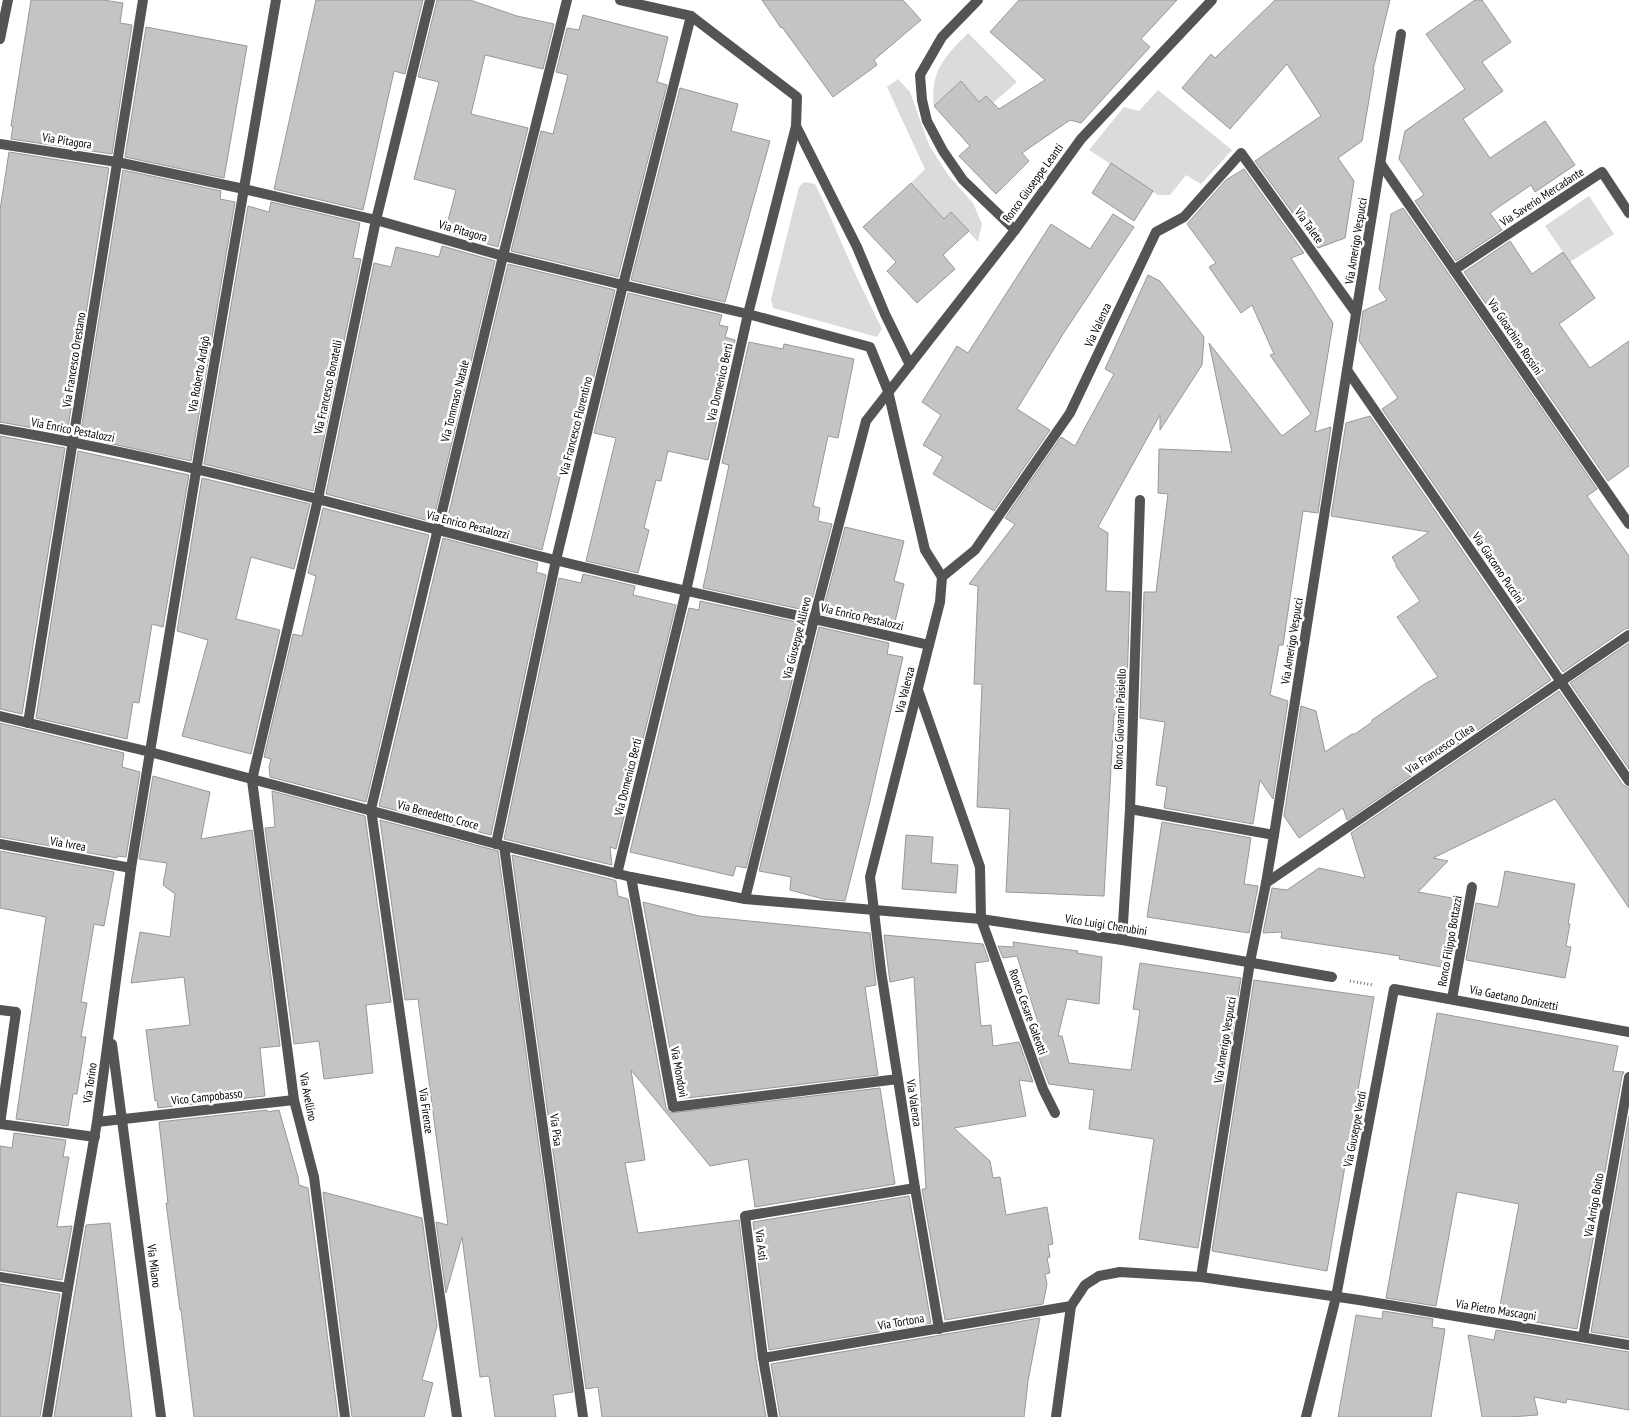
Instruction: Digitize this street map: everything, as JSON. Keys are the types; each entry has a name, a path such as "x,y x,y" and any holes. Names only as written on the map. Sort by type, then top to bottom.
{"street":[{"path":"0,39 8,0"},
{"name":"Via Francesco Orestano","path":"28,723 143,0"},
{"name":"Via Roberto Ardigò","path":"150,752 276,0"},
{"name":"Via Francesco Bonatelli","path":"252,780 318,498 376,220 430,0"},
{"name":"Via Tommaso Natale","path":"371,809 503,256 567,0"},
{"name":"Via Domenico Berti","path":"617,874 686,591 748,314 796,126 797,98 691,16 620,0"},
{"path":"978,0 942,37 920,75 922,100 926,121 943,152 963,180 1015,230"},
{"name":"Ronco Giuseppe Leanti","path":"888,391 1015,230 1081,139 1212,0"},
{"name":"Via Francesco Florentino","path":"500,845 556,560 691,16"},
{"name":"Via Amerigo Vespucci","path":"1201,1277 1250,962 1274,835 1402,34"},
{"path":"796,126 857,247 885,314 910,365"},
{"name":"Via Pitagora","path":"0,144 117,162 244,189 376,220 503,256 623,286 748,314 870,347 888,391"},
{"name":"Via Talete","path":"1241,153 1356,313"},
{"name":"Via Valenza","path":"939,1329 914,1188 881,970 870,877 940,602 942,576 974,550 1070,413 1156,232 1184,217 1241,153"},
{"name":"Via Gioachino Rossini","path":"1381,164 1629,524"},
{"name":"Via Saverio Mercadante","path":"1454,270 1602,172 1629,213"},
{"name":"Via Giacomo Puccini","path":"1347,370 1629,781"},
{"path":"888,391 925,550 942,576"},
{"name":"Via Giuseppe Allievo","path":"745,898 814,618 866,421 888,391"},
{"name":"Via Enrico Pestalozzi","path":"0,429 73,442 196,469 318,498 556,560 929,645"},
{"name":"Ronco Giovanni Paisiello","path":"1122,940 1130,810 1140,500"},
{"name":"Via Francesco Cilea","path":"1266,883 1629,635"},
{"name":"Ronco Cesare Galeotti","path":"918,690 980,867 981,918 1043,1089 1055,1112"},
{"name":"Via Benedetto Croce","path":"0,716 150,752 252,780 371,809 500,845 617,874 745,898 874,910"},
{"name":"Via Torino","path":"47,1417 97,1122 131,868 150,752"},
{"name":"Via Avellino","path":"252,780 294,1100 314,1177 345,1417"},
{"name":"Via Firenze","path":"371,809 457,1417"},
{"path":"1130,810 1274,835"},
{"name":"Via Ivrea","path":"0,844 131,868"},
{"name":"Via Pisa","path":"500,845 583,1417"},
{"name":"Via Mondovì","path":"631,877 673,1107 898,1079"},
{"name":"Ronco Filippo Bottazzi","path":"1452,999 1472,887"},
{"name":"Vico Luigi Cherubini","path":"874,910 981,918 1122,940 1332,977"},
{"name":"Via Gaetano Donizetti","path":"1394,989 1629,1032"},
{"name":"Via Giuseppe Verdi","path":"1306,1417 1336,1297 1394,989"},
{"path":"0,1010 16,1012 0,1124 94,1137"},
{"name":"Via Milano","path":"110,1030 160,1417"},
{"name":"Via Arrigo Boito","path":"1583,1337 1629,1077"},
{"name":"Vico Campobasso","path":"97,1122 294,1100"},
{"name":"Via Asti","path":"773,1417 763,1358 745,1216 914,1188"},
{"name":"Via Pietro Mascagni","path":"1071,1306 1085,1286 1099,1276 1120,1272 1201,1277 1359,1300 1629,1345"},
{"path":"0,1278 68,1288"},
{"path":"1056,1417 1071,1306"},
{"name":"Via Tortona","path":"763,1358 1071,1306"}],"path":[{"path":"1332,977 1394,989"}],"shaded area":[{"path":"968,33 1017,82 993,103 979,102 961,82 934,106 934,83 937,73 952,49"},
{"path":"898,79 910,92 929,145 948,175 973,203 982,224 978,242 951,212 944,219 911,183 925,169 887,87"},
{"path":"1158,90 1232,150 1201,184 1186,175 1170,195 1158,195 1089,150 1124,107 1139,111"},
{"path":"804,182 815,184 821,196 882,329 877,337 773,308 771,299 799,187"},
{"path":"1589,196 1614,234 1570,262 1545,226"}],"building":[{"path":"31,0 103,0 123,3 120,23 132,25 112,154 11,139 13,126 11,126"},
{"path":"316,0 423,0 405,74 394,71 363,210 274,189"},
{"path":"437,0 470,0 517,16 554,24 543,69 485,55 471,114 528,128 498,247 445,232 456,190 414,179 439,82 418,77"},
{"path":"762,0 903,0 921,20 874,60 877,65 833,97"},
{"path":"1019,0 1177,0 1141,39 1150,47 1081,123 1070,120 1022,153 1029,161 996,194 959,156 970,146 934,106 961,81 979,102 986,96 999,109 1045,80 990,32"},
{"path":"1275,0 1390,0 1373,70 1362,141 1338,158 1354,181 1345,238 1318,248 1255,161 1321,116 1287,64 1230,129 1182,88 1211,54 1215,58"},
{"path":"1475,0 1482,0 1511,42 1482,62 1503,91 1463,119 1490,158 1545,121 1575,165 1535,192 1531,185 1490,213 1502,230 1456,261 1415,201 1424,195 1399,159 1405,131 1465,89 1426,34"},
{"path":"583,15 668,37 657,82 667,85 618,277 511,251 541,131 553,134 568,75 556,72 567,28 579,30"},
{"path":"146,27 247,46 224,178 125,157"},
{"path":"680,88 738,104 731,131 770,141 725,302 631,280"},
{"path":"9,152 109,168 67,434 0,422 0,210"},
{"path":"1111,163 1153,191 1134,221 1092,193"},
{"path":"1244,169 1304,253 1291,258 1333,323 1315,432 1331,427 1318,513 1303,511 1283,645 1279,645 1270,695 1288,701 1273,799 1260,780 1253,824 1164,808 1167,787 1156,785 1165,722 1140,718 1144,592 1156,592 1168,494 1158,493 1159,449 1232,452 1209,343 1282,436 1311,414 1270,355 1274,354 1252,305 1241,313 1209,267 1216,263 1187,224 1226,180"},
{"path":"123,170 221,191 220,199 235,202 191,461 80,437"},
{"path":"911,183 944,219 951,212 969,231 943,255 955,269 917,303 887,271 896,262 863,227"},
{"path":"271,202 360,223 353,258 361,259 313,491 204,464 248,206 269,212"},
{"path":"1403,208 1597,489 1587,496 1629,556 1629,628 1563,672 1382,409 1398,398 1359,341 1363,311 1387,300 1379,289 1391,214"},
{"path":"1113,214 1134,227 1063,334 1017,409 1050,430 994,511 933,474 943,457 923,445 941,415 922,402 957,346 968,353 1051,224 1090,249"},
{"path":"1510,241 1532,274 1563,252 1595,298 1559,324 1590,368 1629,341 1629,466 1608,481 1464,272"},
{"path":"442,246 495,261 433,522 326,494 374,263 391,267 396,247 439,257"},
{"path":"508,264 615,290 581,430 572,428 542,550 446,525"},
{"path":"1148,275 1160,281 1204,337 1202,365 1160,430 1160,415 1098,527 1108,533 1106,591 1130,592 1126,716 1114,714 1104,896 1006,892 1010,809 977,807 982,684 974,684 978,586 969,584 1015,524 1005,518 1061,437 1075,446 1114,374 1105,369"},
{"path":"628,293 722,315 719,325 728,327 725,337 735,340 708,460 668,451 661,481 656,480 644,528 649,530 638,573 586,561 616,438 594,433"},
{"path":"749,342 783,349 784,344 854,359 838,438 828,436 813,506 820,508 818,521 832,524 809,611 703,588 729,465 722,463"},
{"path":"1370,416 1551,680 1347,820 1343,808 1299,838 1284,816 1301,706 1316,711 1325,752 1352,734 1355,734 1426,683 1438,677 1397,617 1420,601 1392,557 1429,532 1331,516 1346,423"},
{"path":"0,436 65,448 22,714 0,709"},
{"path":"78,451 189,475 163,627 152,624 139,703 133,702 127,739 36,718"},
{"path":"202,478 310,504 294,569 251,557 236,619 280,630 251,754 182,736 208,640 177,631"},
{"path":"323,508 429,535 366,802 270,777 269,767 271,759 264,757 293,634 302,636 316,576 308,573"},
{"path":"845,527 904,541 894,581 904,584 893,630 822,614"},
{"path":"443,538 538,563 536,572 546,575 491,835 379,806"},
{"path":"583,574 635,586 633,595 676,605 616,849 610,847 612,865 504,839 559,578 581,583"},
{"path":"700,601 806,624 746,868 736,866 733,876 630,852 689,608 699,610"},
{"path":"819,627 889,643 887,654 903,657 845,901 823,899 790,890 791,877 759,871"},
{"path":"1629,643 1629,769 1570,683"},
{"path":"1559,691 1623,785 1629,788 1629,908 1555,799 1433,858 1448,861 1418,892 1463,900 1452,958 1449,957 1447,968 1399,959 1400,956 1281,938 1282,932 1263,933 1272,888 1287,890 1319,868 1365,878 1351,833"},
{"path":"0,723 124,753 122,767 140,772 126,857 117,856 117,858 0,837"},
{"path":"153,776 210,792 201,839 252,830 280,1046 260,1048 265,1096 158,1108 157,1100 155,1101 146,1030 190,1025 184,977 131,983 140,932 170,937 175,894 163,885 167,863 139,859"},
{"path":"272,791 365,816 391,1002 366,1005 373,1073 324,1079 319,1041 294,1044 265,828 275,827"},
{"path":"380,820 498,851 573,1392 553,1395 556,1417 495,1417 489,1376 480,1377 462,1237 446,1293 436,1222 448,1225 418,999 405,1000"},
{"path":"1162,822 1251,838 1244,884 1258,886 1249,933 1147,917"},
{"path":"906,835 933,837 931,863 958,865 956,893 902,889"},
{"path":"0,851 114,872 104,926 94,924 81,1002 87,1003 81,1037 86,1037 77,1094 73,1094 68,1126 16,1119 46,917 0,908"},
{"path":"512,855 614,880 616,881 618,896 628,899 666,1108 670,1113 880,1088 895,1184 755,1207 748,1159 710,1166 631,1070 645,1160 625,1163 638,1233 739,1220 756,1359 766,1417 602,1417 598,1387 586,1389"},
{"path":"1505,871 1575,884 1568,924 1570,924 1566,946 1571,947 1565,978 1466,960 1476,903 1498,907"},
{"path":"643,902 699,916 870,933 876,985 865,987 878,1075 679,1099"},
{"path":"884,935 983,944 989,961 975,963 981,1026 991,1025 993,1046 1019,1042 1033,1082 1019,1080 1026,1116 954,1128 990,1161 993,1178 1000,1177 1006,1215 1047,1207 1053,1244 1048,1245 1050,1257 1047,1258 1050,1273 1045,1274 1047,1284 1043,1304 945,1320 922,1189 926,1189 914,977 890,982"},
{"path":"1013,942 1078,951 1077,953 1102,957 1099,1004 1067,999 1058,1036 1062,1036 1069,1063 1131,1070 1140,1010 1133,1009 1140,963 1241,978 1198,1248 1139,1239 1154,1139 1089,1129 1094,1090 1049,1084 1032,1040 1043,1038 1017,956 1003,958 998,946 1014,947"},
{"path":"1254,980 1374,997 1327,1271 1212,1251"},
{"path":"1437,1013 1618,1046 1613,1071 1624,1072 1577,1329 1498,1316 1519,1204 1457,1192 1436,1306 1386,1298"},
{"path":"267,1110 267,1112 279,1110 299,1185 308,1188 338,1417 194,1417 166,1203 168,1203 159,1122"},
{"path":"1629,1116 1629,1338 1591,1332"},
{"path":"14,1133 66,1140 63,1157 69,1157 57,1227 72,1226 62,1280 0,1270 0,1146 12,1148"},
{"path":"323,1192 422,1218 437,1326 422,1380 433,1383 424,1417 352,1417"},
{"path":"909,1196 931,1323 769,1350 753,1222"},
{"path":"110,1223 132,1417 54,1417 86,1225"},
{"path":"0,1284 60,1294 40,1417 0,1417"},
{"path":"1383,1311 1433,1319 1432,1327 1445,1329 1431,1417 1338,1417 1356,1315 1382,1319"},
{"path":"1040,1318 1028,1381 1024,1417 780,1417 771,1364"},
{"path":"1496,1330 1629,1352 1629,1410 1567,1399 1566,1403 1534,1397 1538,1415 1482,1417 1468,1335 1494,1340"}]}
